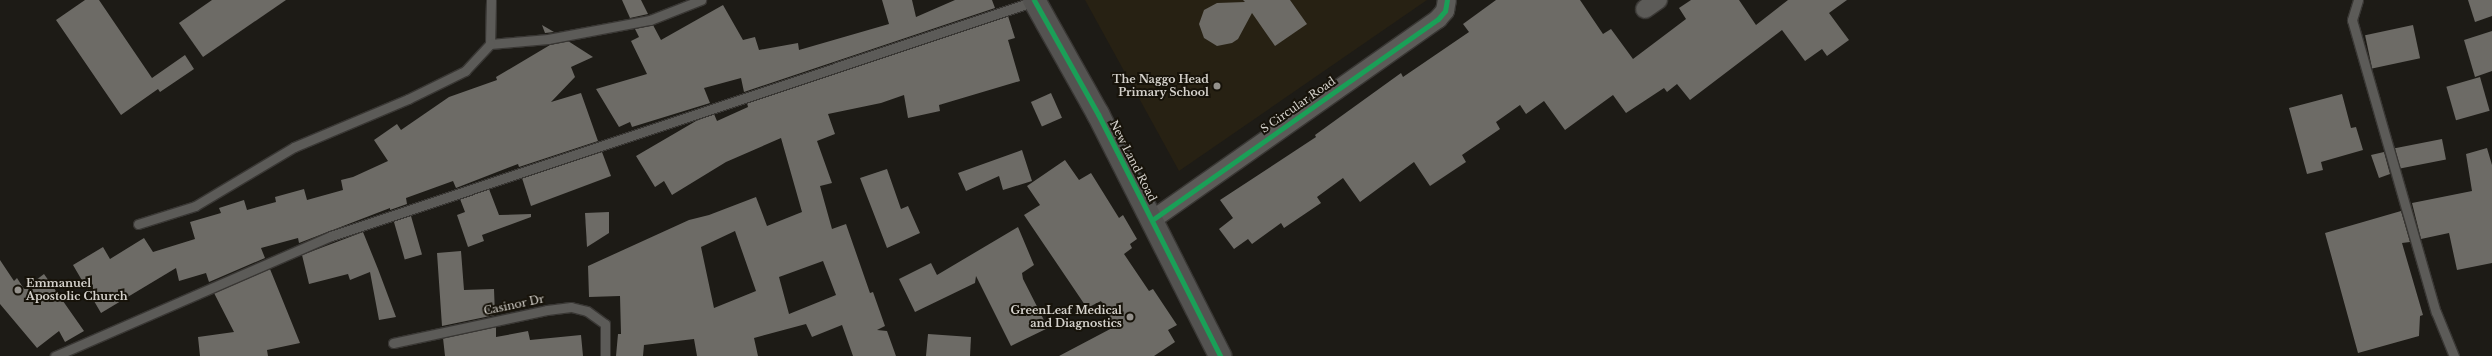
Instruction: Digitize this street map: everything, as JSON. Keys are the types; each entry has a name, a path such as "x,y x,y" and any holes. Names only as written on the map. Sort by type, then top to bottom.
{"street":[{"name":"New Land Road","path":"1034,0 1098,114 1220,356"},
{"name":"S Circular Road","path":"1152,220 1438,19 1445,11 1447,0"}],"lane":[{"path":"138,224 195,206 294,147 408,99 465,71 490,44 491,0"},
{"path":"490,44 548,39 650,20 701,0"},
{"path":"55,356 331,236 1034,0"},
{"path":"2358,0 2352,20 2436,312 2454,356"},
{"name":"Casinor Dr","path":"393,342 547,310 571,307 587,311 605,324 606,356"}],"shaded area":[{"name":"The Naggo Head Primary School","path":"1085,0 1427,0 1179,171"}],"building":[{"path":"85,0 99,0 152,78 185,55 194,69 160,92 158,89 121,115 56,20"},
{"path":"212,0 286,0 203,57 179,23"},
{"path":"622,0 641,0 648,14 630,18"},
{"path":"882,0 912,0 916,17 955,0 992,0 995,8 744,92 741,78 704,88 710,103 632,127 630,122 619,127 596,89 647,74 631,41 639,37 635,29 653,25 661,40 723,5 743,40 755,37 759,50 798,43 799,50 889,24"},
{"path":"1243,0 1290,0 1307,24 1275,46 1252,13 1238,39 1232,43 1217,46 1204,38 1199,24 1204,10 1217,3 1245,2"},
{"path":"1496,0 1580,0 1603,34 1611,29 1633,59 1686,19 1679,8 1691,0 1739,0 1756,25 1788,0 1847,0 1829,13 1849,40 1827,56 1822,49 1805,61 1782,30 1690,100 1677,84 1667,92 1664,88 1626,113 1613,95 1565,130 1544,101 1526,114 1520,105 1496,122 1500,129 1462,155 1466,162 1430,186 1414,162 1360,202 1343,178 1317,197 1321,203 1284,228 1281,223 1252,244 1248,239 1234,249 1219,229 1233,218 1220,200 1316,137 1315,135 1401,73 1403,77 1469,32 1463,24"},
{"path":"2468,0 2492,0 2492,16 2475,22"},
{"path":"1008,16 1015,38 1008,40 1020,81 939,105 940,111 908,118 904,95 881,103 828,114 835,134 817,141 832,183 820,186 832,229 846,224 870,293 873,292 885,326 877,330 887,331 896,356 853,356 842,325 812,337 806,324 754,338 758,356 697,356 694,339 644,345 643,356 616,356 618,334 621,334 620,296 589,297 588,266 689,220 709,215 756,197 767,226 802,212 781,138 726,162 672,195 664,181 655,187 636,156 696,121 714,114 717,121 748,107 747,103","holes":["735,231 756,291 714,308 701,247","823,261 836,295 789,314 779,277"]},
{"path":"542,25 554,32 545,33"},
{"path":"2413,25 2420,58 2372,68 2365,35"},
{"path":"2492,31 2492,71 2475,77 2464,40"},
{"path":"568,41 593,57 571,67 575,77 551,102 581,93 598,141 519,167 518,164 456,188 453,181 406,198 407,204 390,210 390,208 299,243 298,238 261,248 265,258 209,282 206,273 179,281 176,268 101,313 73,265 103,247 110,259 144,238 153,252 195,239 190,222 221,213 219,208 244,200 247,210 276,202 275,197 304,189 307,200 343,190 341,180 353,177 388,161 374,140 397,124 401,130 449,97 497,80 496,77 550,45"},
{"path":"2480,77 2490,111 2456,120 2446,87"},
{"path":"1051,93 1062,118 1042,127 1031,102"},
{"path":"2342,94 2351,128 2356,127 2363,150 2321,162 2323,170 2307,174 2289,108"},
{"path":"2442,139 2446,160 2399,169 2395,148"},
{"path":"2487,148 2492,165 2492,263 2457,270 2449,233 2421,239 2412,203 2472,191 2466,154"},
{"path":"1022,150 1032,181 1003,190 999,176 966,191 958,173"},
{"path":"602,152 611,176 531,206 522,178"},
{"path":"2384,152 2390,174 2379,178 2371,155"},
{"path":"1065,160 1079,180 1091,173 1119,218 1123,215 1137,239 1130,244 1132,248 1124,254 1149,291 1153,289 1177,325 1168,330 1175,342 1154,356 1059,356 1114,327 1101,301 1087,308 1024,215 1040,205 1027,186"},
{"path":"887,169 901,209 908,206 920,233 887,248 860,178"},
{"path":"489,189 499,215 531,214 531,217 482,235 484,241 468,247 457,215 465,212 460,199"},
{"path":"2401,211 2410,242 2402,243 2423,315 2420,316 2419,336 2358,353 2325,233"},
{"path":"609,212 609,233 587,247 585,213"},
{"path":"411,216 422,254 405,259 394,221"},
{"path":"1018,227 1034,265 1022,273 1023,279 1048,328 1011,346 976,276 975,283 915,312 899,279 931,263 937,275"},
{"path":"363,232 396,317 379,320 370,272 350,280 348,274 309,284 302,255"},
{"path":"461,251 464,290 494,289 495,315 442,326 437,253"},
{"path":"0,260 14,281 17,278 24,289 44,274 84,331 65,342 59,331 37,348 0,304"},
{"path":"270,269 300,343 267,350 268,356 200,356 198,337 234,332 214,293"},
{"path":"496,327 496,337 528,331 530,340 581,335 583,356 445,356 443,338"},
{"path":"928,334 971,337 970,356 926,356"}],"cycle path":[{"path":"1034,0 1098,114 1220,356"},
{"path":"1152,220 1438,19 1445,11 1447,0"}],"place":[{"name":"The Naggo Head Primary School","path":"1217,86"},
{"name":"Emmanuel Apostolic Church","path":"18,290"},
{"name":"GreenLeaf Medical and Diagnostics","path":"1130,317"}]}
